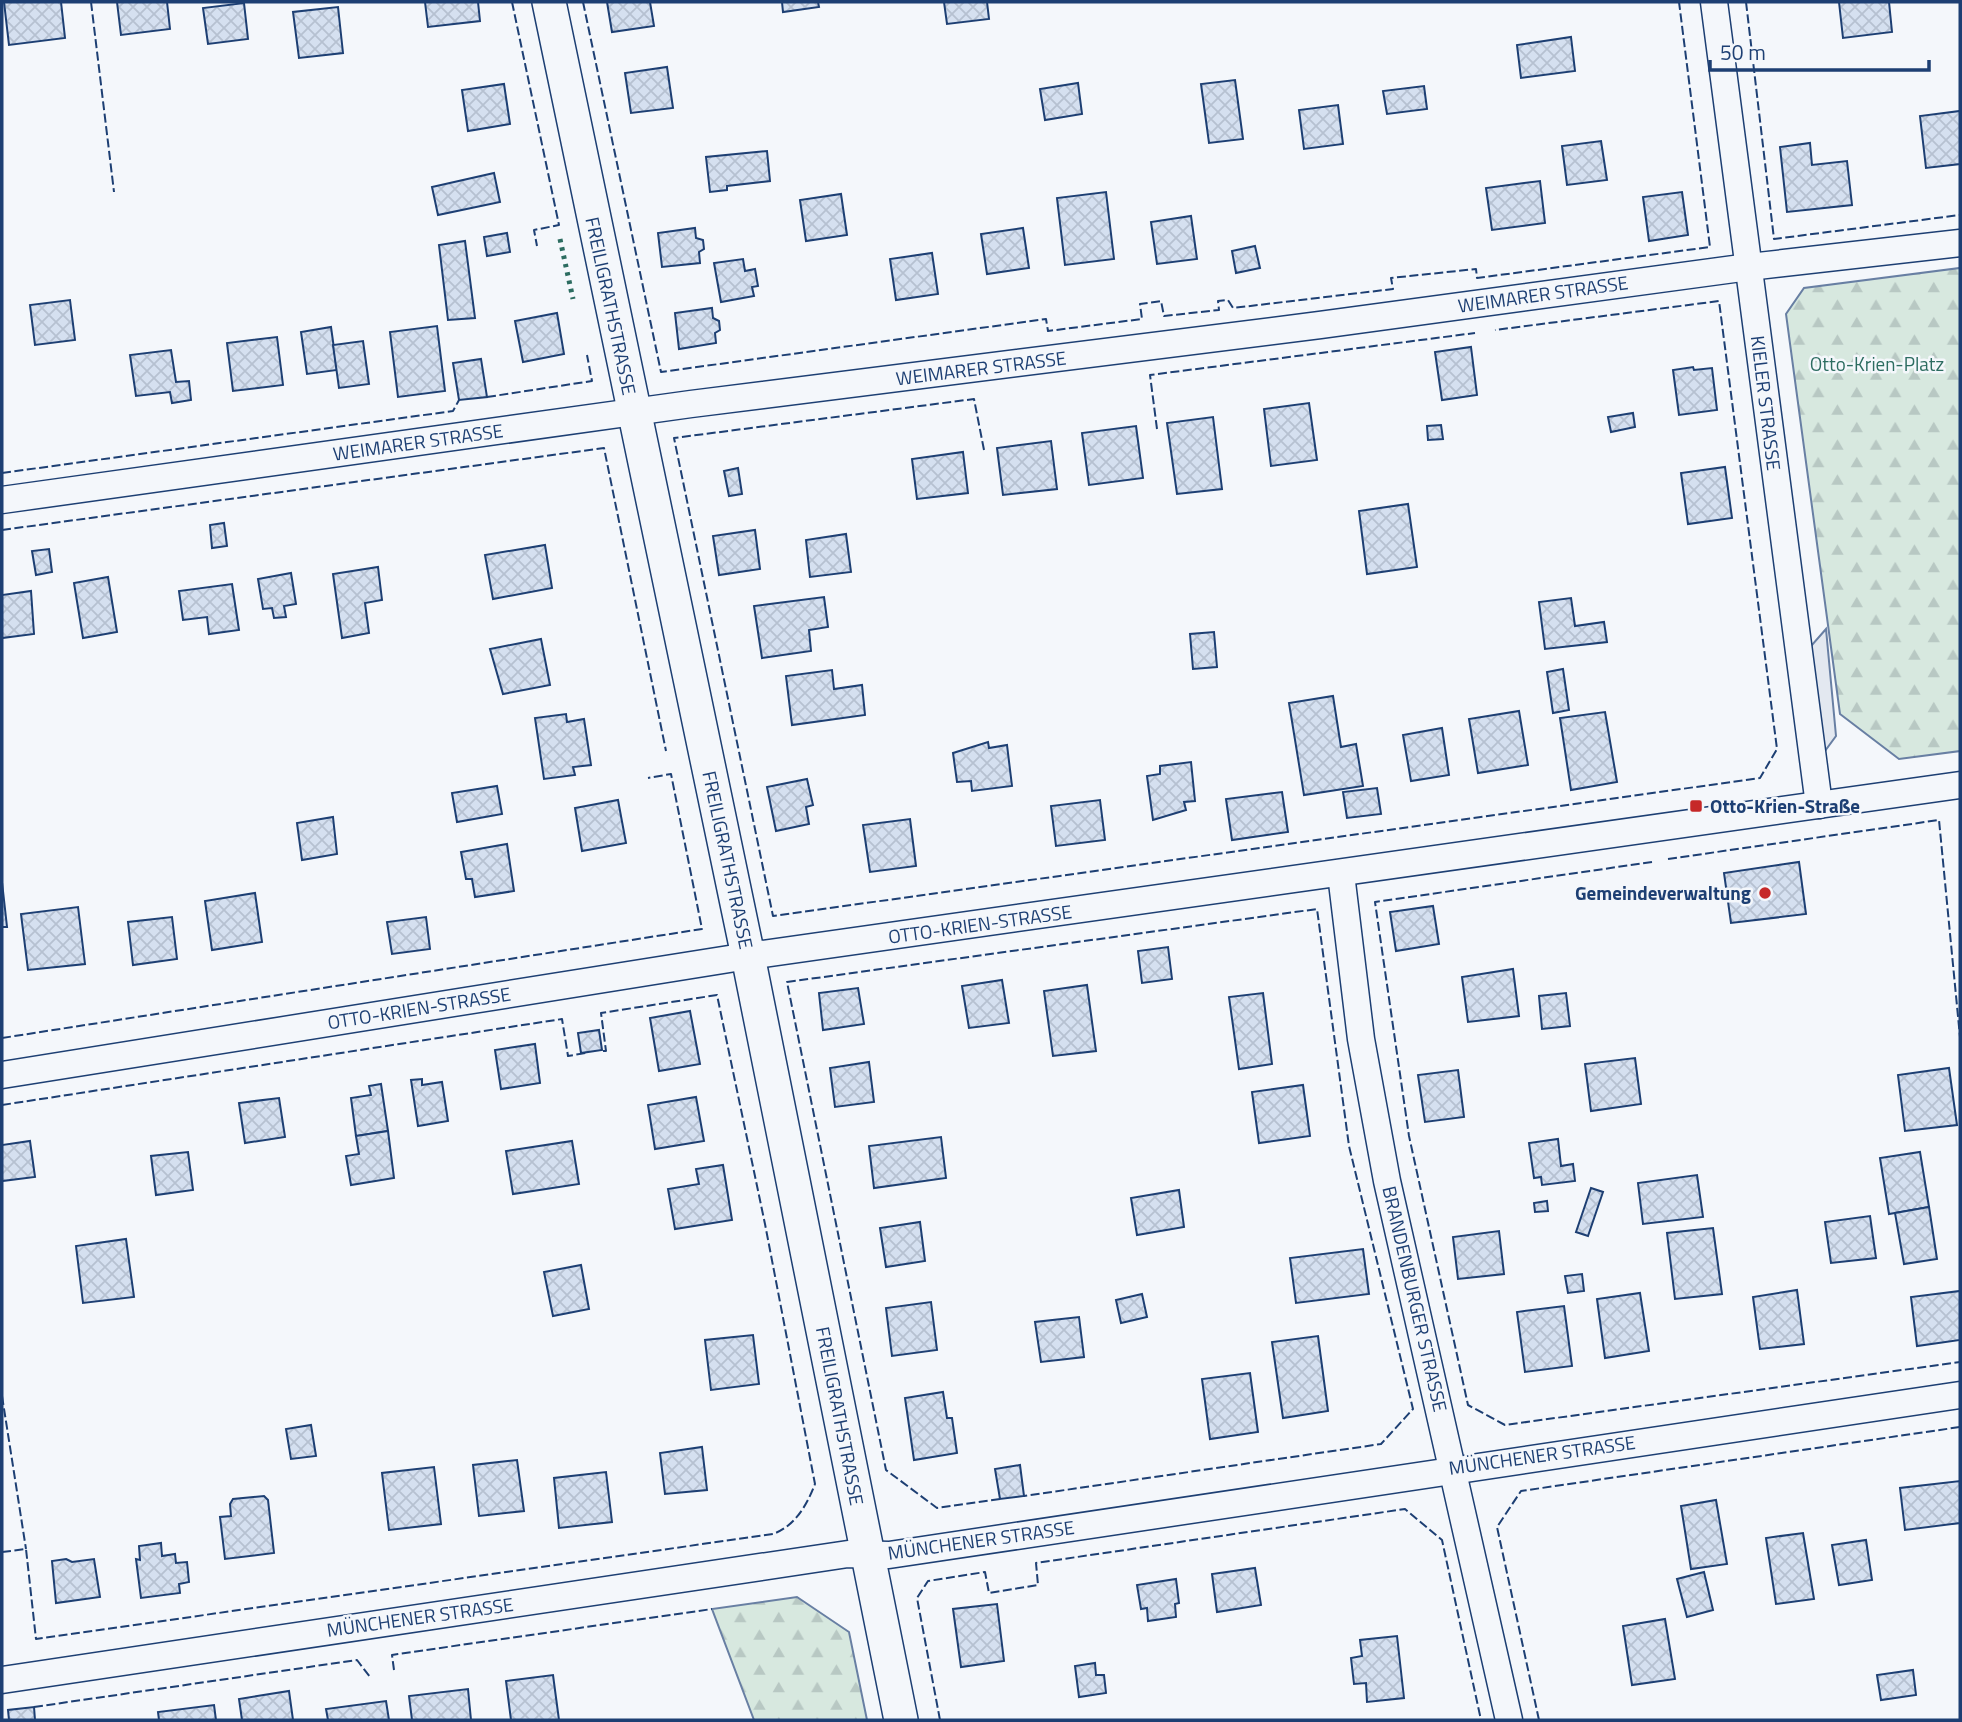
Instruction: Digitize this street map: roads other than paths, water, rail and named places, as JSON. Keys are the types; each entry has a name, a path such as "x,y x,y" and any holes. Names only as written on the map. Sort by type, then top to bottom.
{"street":[{"name":"FREILIGRATHSTRASSE","path":"549,2 748,956 901,1720"},
{"name":"KIELER STRASSE","path":"1714,2 1819,805"},
{"name":"WEIMARER STRASSE","path":"2,500 633,411 1749,267 1960,243"},
{"name":"OTTO-KRIEN-STRASSE","path":"2,1074 748,956 1960,785"},
{"name":"BRANDENBURGER STRASSE","path":"1340,874 1361,1039 1387,1181 1509,1720"},
{"name":"MÜNCHENER STRASSE","path":"2,1680 848,1554 889,1555 1454,1468 1960,1395"}],"place":[{"name":"Otto-Krien-Straße","path":"1696,806"},
{"name":"Gemeindeverwaltung","path":"1765,893"}],"park label":[{"name":"Otto-Krien-Platz","path":"1877,364"}]}
